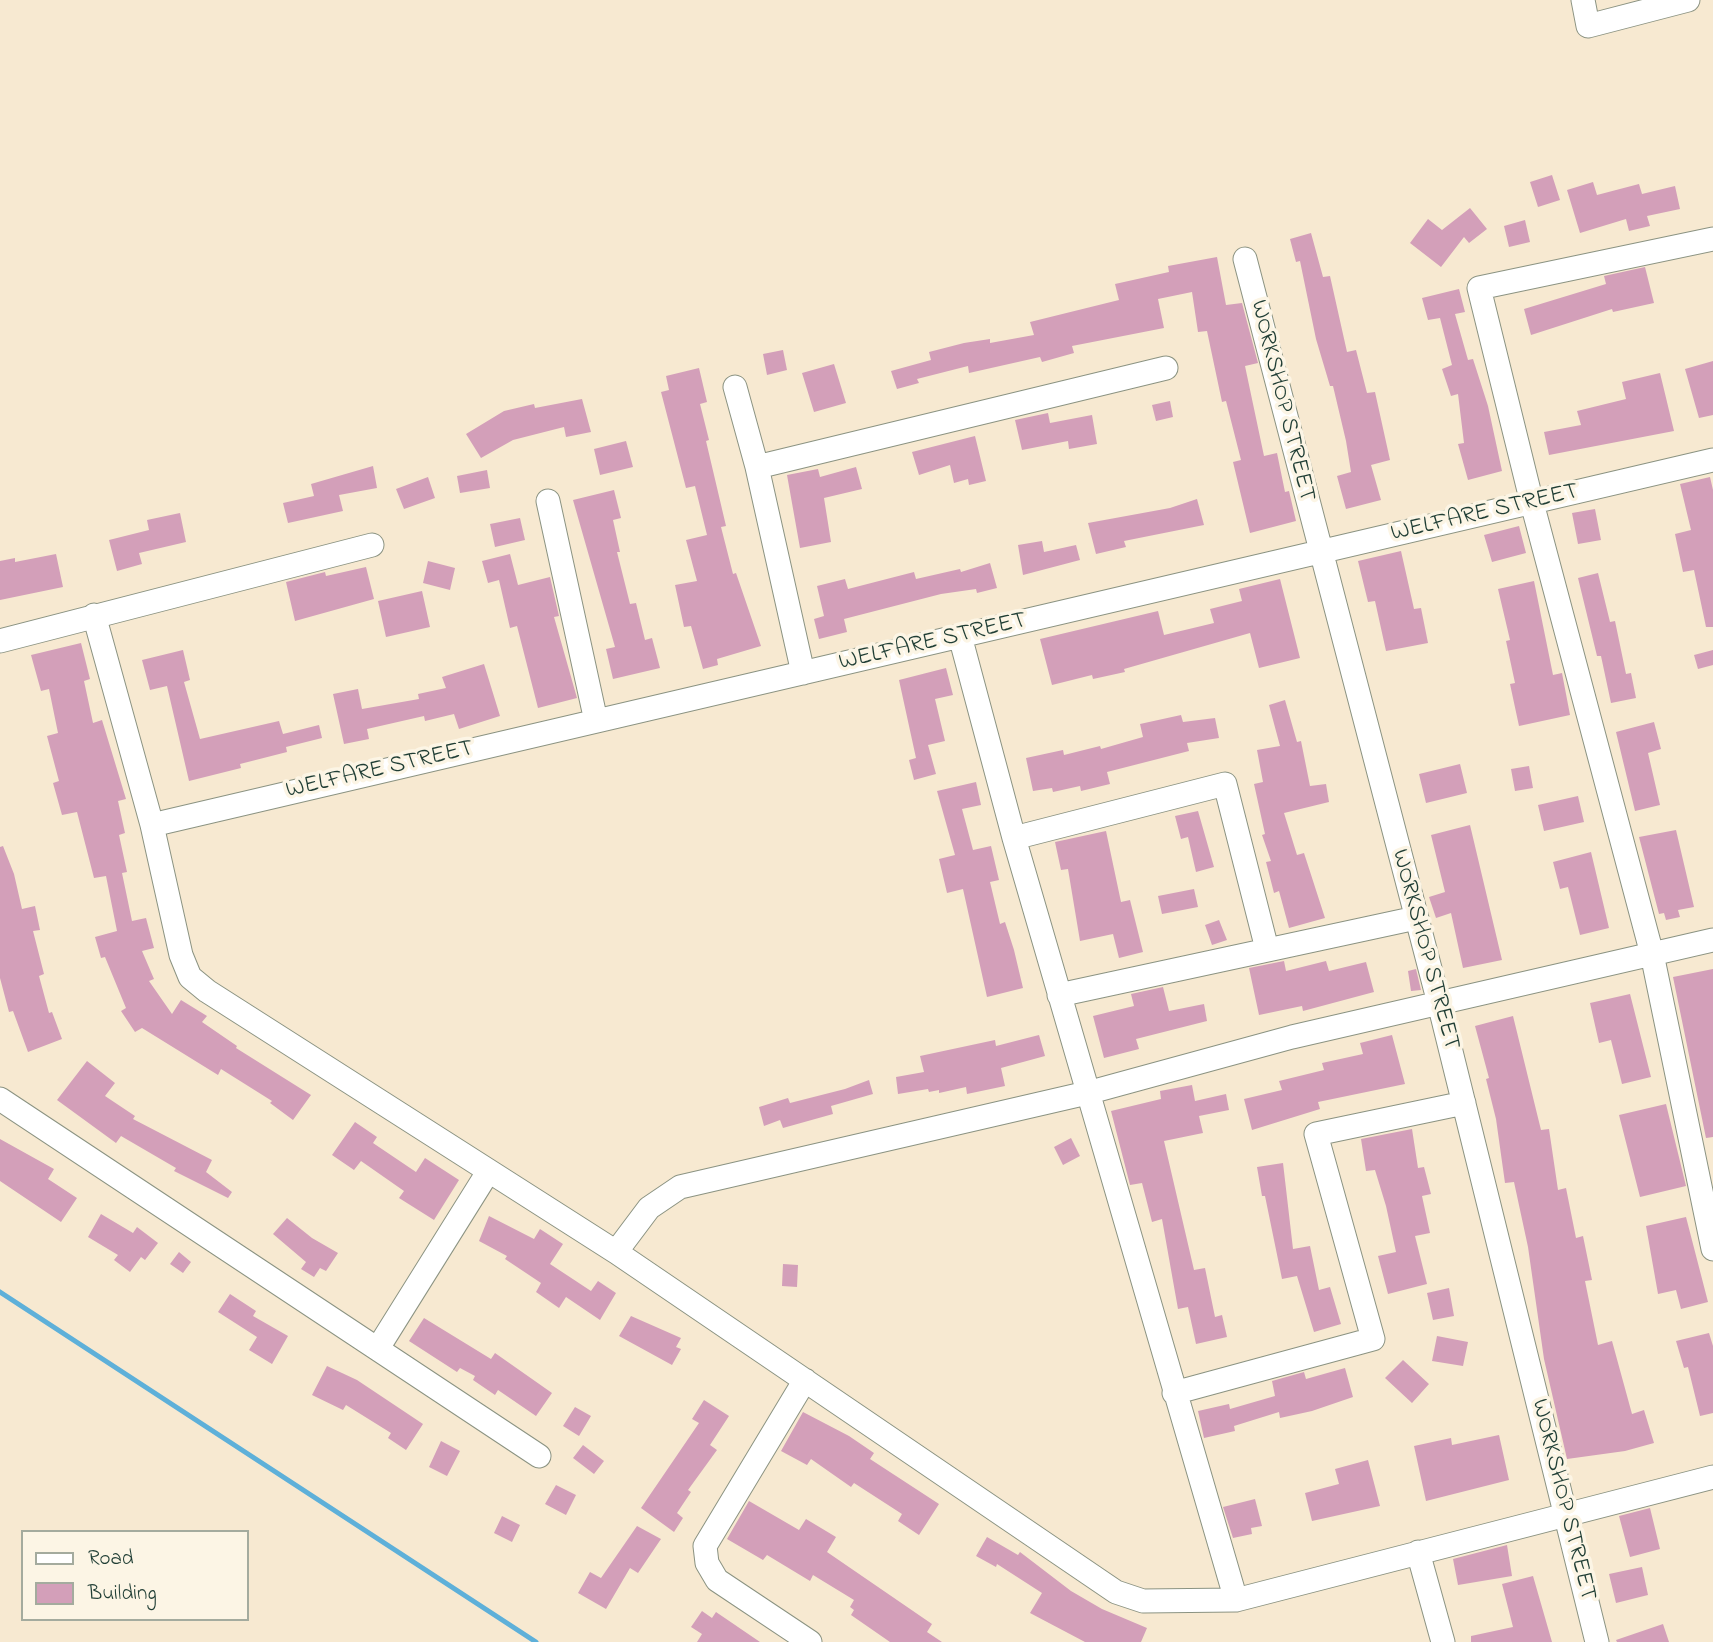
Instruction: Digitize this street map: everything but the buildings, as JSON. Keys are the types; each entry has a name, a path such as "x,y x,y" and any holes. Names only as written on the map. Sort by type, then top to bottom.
{"street":[{"path":"1583,0 1588,26 1688,0"},
{"path":"1713,239 1479,288 1532,503 1652,954 1713,1249"},
{"name":"WORKSHOP STREET","path":"1245,259 1439,1003 1597,1642"},
{"path":"757,467 1166,368"},
{"path":"735,387 757,467 803,673"},
{"name":"WELFARE STREET","path":"152,825 1713,460"},
{"path":"548,501 596,721"},
{"path":"0,641 372,545"},
{"path":"94,615 152,825 181,955 190,977 207,992 616,1252 1116,1592 1143,1601 1236,1600 1713,1477"},
{"path":"960,636 1087,1093 1236,1600"},
{"path":"1014,838 1225,784 1267,949"},
{"path":"1059,995 1416,918"},
{"path":"616,1252 649,1208 680,1187 1087,1093 1292,1037 1713,940"},
{"path":"0,1099 539,1456"},
{"path":"1174,1393 1373,1339 1316,1134 1464,1103"},
{"path":"378,1348 488,1172"},
{"path":"805,1380 705,1546 706,1563 717,1580 810,1642"},
{"path":"1418,1552 1443,1642"}],"waterway":[{"path":"0,1292 536,1642"}]}
